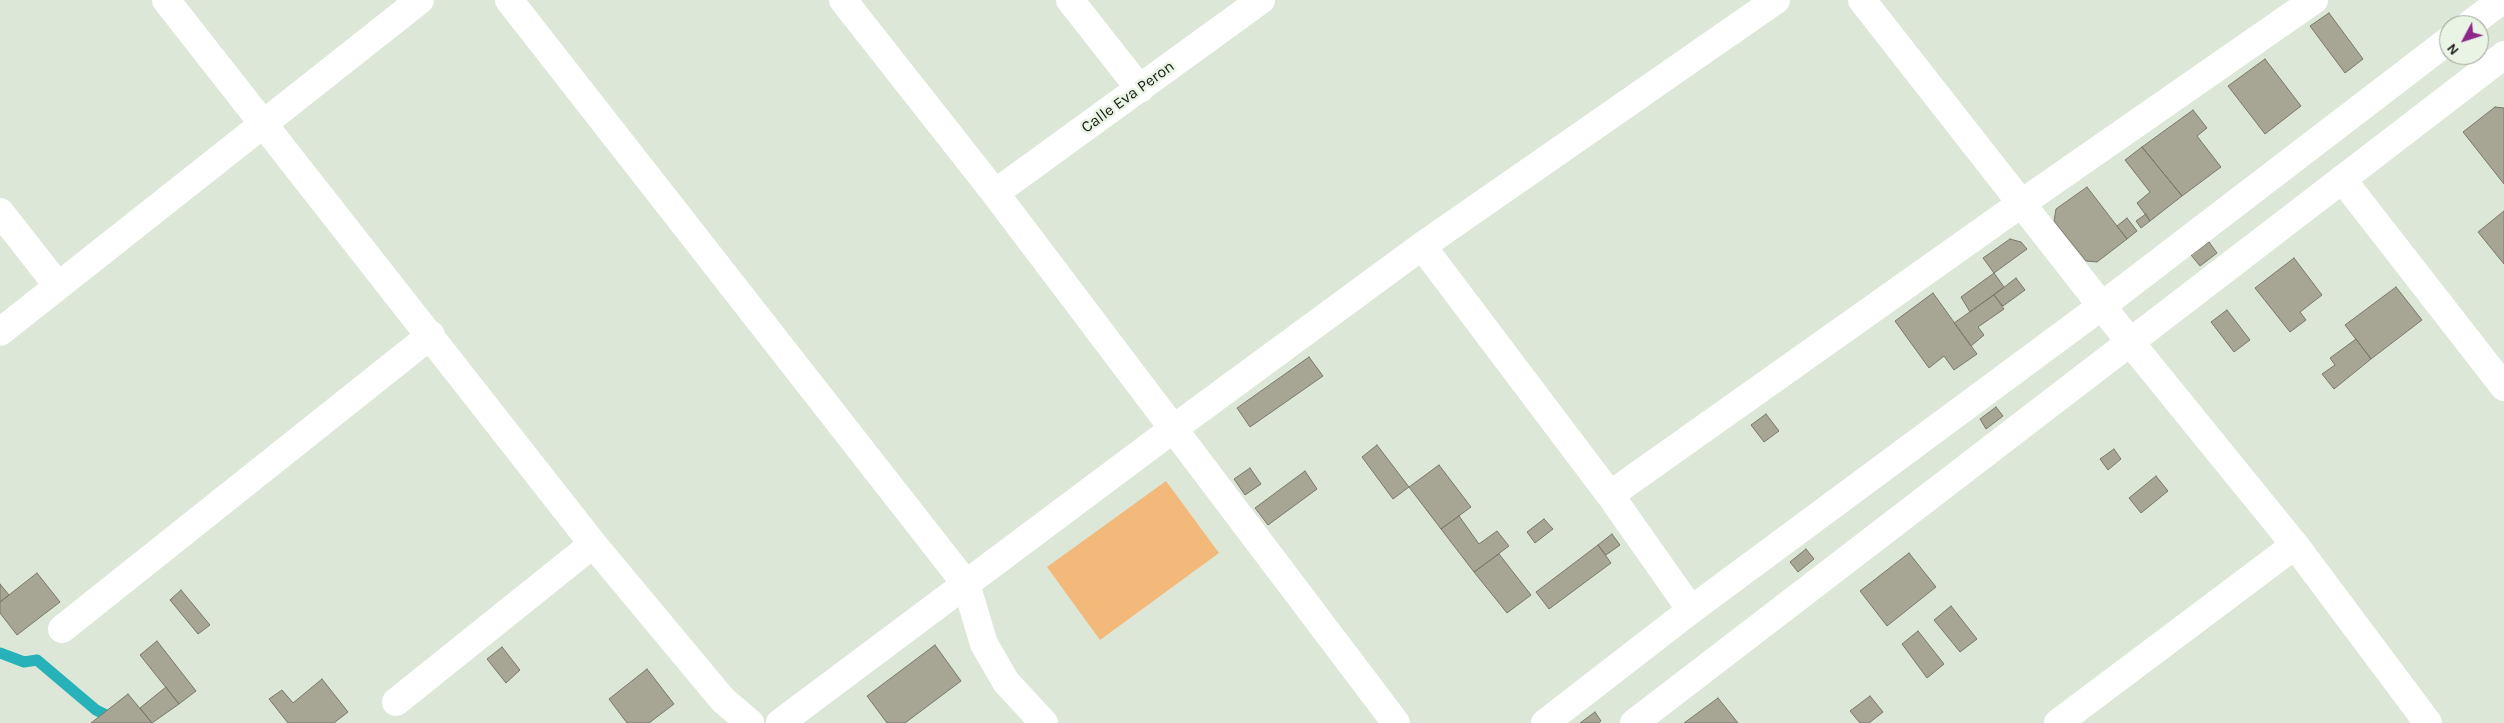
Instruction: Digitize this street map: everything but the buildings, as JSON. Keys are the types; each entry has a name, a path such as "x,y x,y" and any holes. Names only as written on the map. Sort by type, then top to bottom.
{"street":[{"path":"166,0 593,544 723,700 750,723"},
{"path":"0,332 420,0"},
{"path":"509,0 966,584 984,644 1006,682 1044,723"},
{"path":"844,0 994,193 1396,723"},
{"path":"1070,0 1140,89"},
{"name":"Calle Eva Peron","path":"994,193 1261,0"},
{"path":"780,723 1173,429 1422,246 1776,0"},
{"path":"1862,0 2103,305 2130,342 2295,545 2428,723"},
{"path":"1610,495 2022,203 2314,0"},
{"path":"2482,15 2502,0"},
{"path":"1545,723 1691,610 2103,305 2439,48"},
{"path":"1634,723 2504,56"},
{"path":"2342,179 2504,387"},
{"path":"0,212 58,286"},
{"path":"1422,246 1610,495 1691,610"},
{"path":"62,629 430,335"},
{"path":"396,702 593,544"},
{"path":"2058,723 2295,545"}],"shaded area":[{"path":"1166,481 1219,553 1100,640 1047,567"}],"waterway":[{"path":"0,653 24,662 37,660 96,710 122,723"}]}
